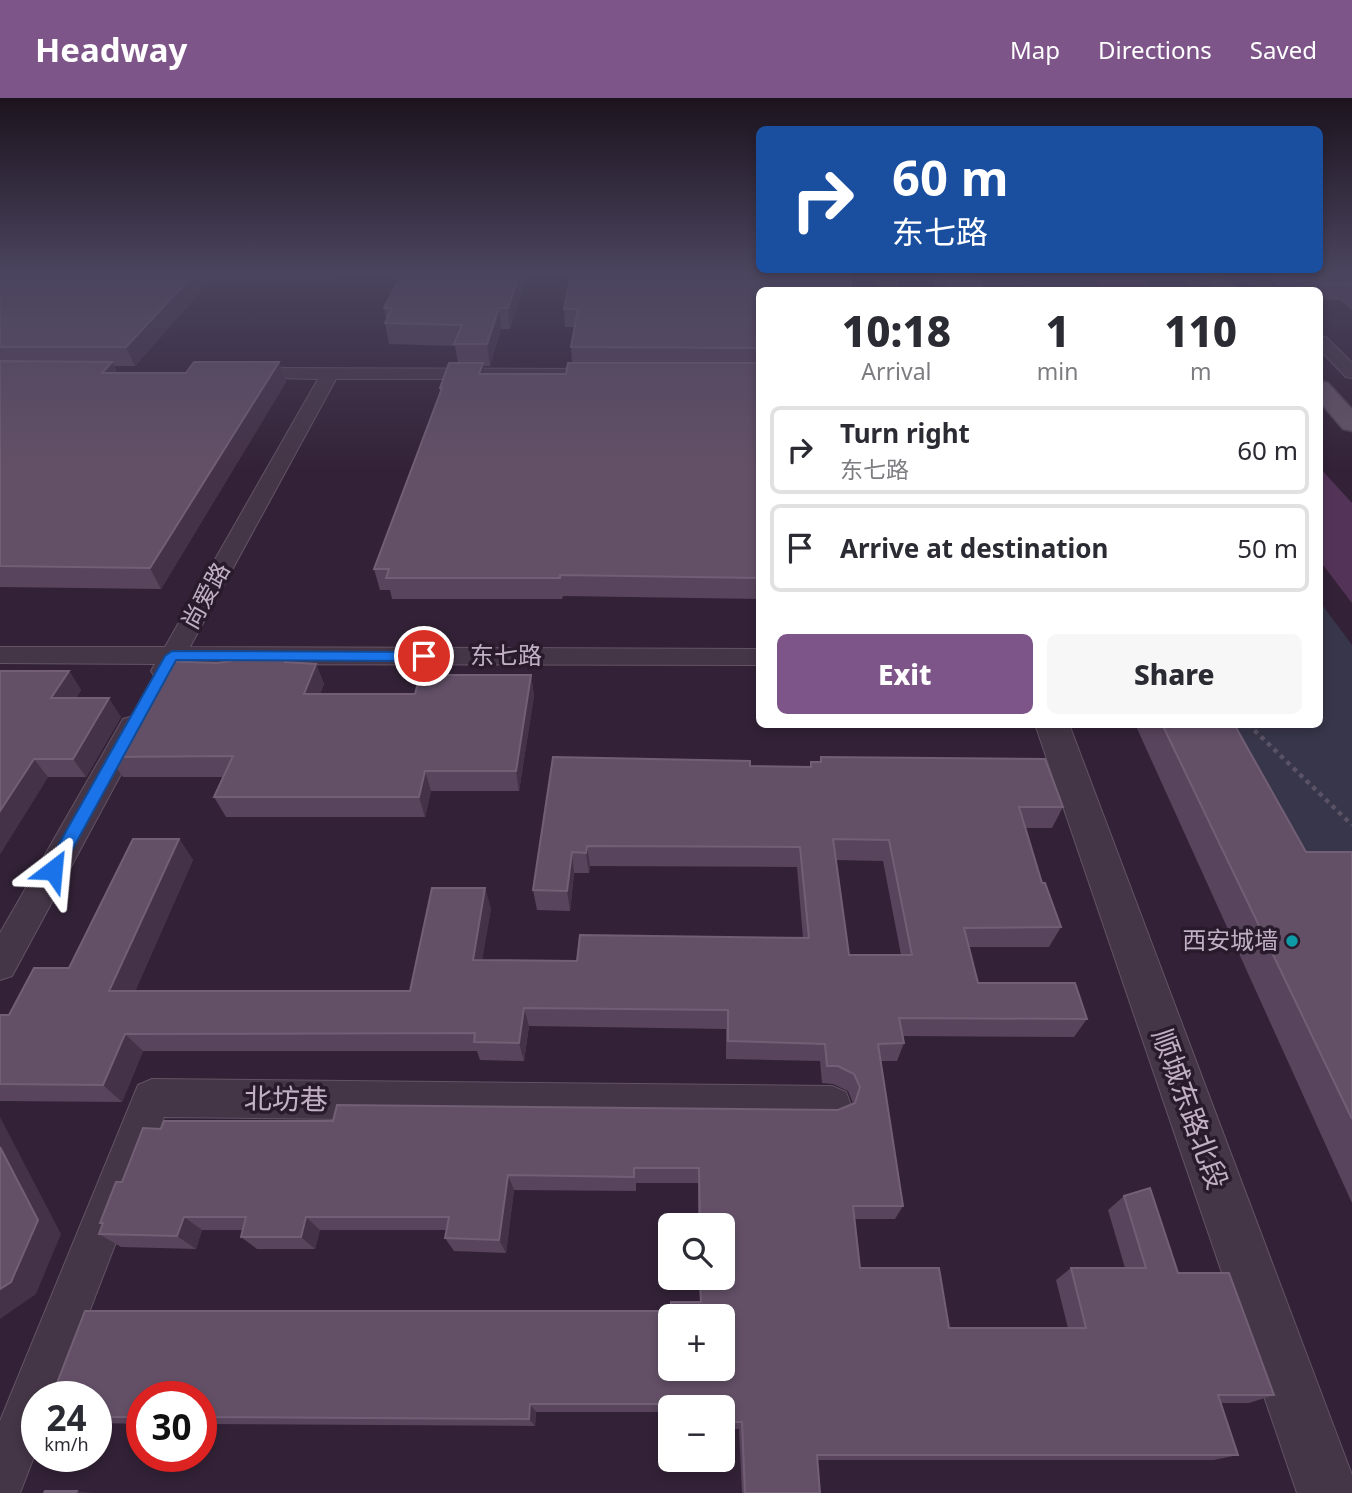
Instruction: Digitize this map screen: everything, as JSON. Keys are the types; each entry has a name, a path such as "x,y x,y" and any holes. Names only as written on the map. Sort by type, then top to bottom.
{"main road":[{"path":"1323,369 1352,394"},
{"path":"1323,371 1352,424"}],"street":[{"path":"1323,344 1352,373"},
{"path":"220,373 621,374"},
{"name":"尚爱路","path":"0,965 330,373"},
{"name":"东七路","path":"0,655 756,657"},
{"name":"顺城东路北段","path":"1053,728 1328,1493"},
{"name":"北坊巷","path":"0,1481 152,1098 832,1105"}],"path":[{"path":"1252,728 1352,825"}],"shaded area":[{"path":"1323,471 1352,503 1352,603 1323,565"},
{"path":"1323,606 1352,645 1352,881 1285,878 1204,728 1323,728"}],"building":[{"path":"0,339 133,339 126,347 0,347"},
{"path":"456,339 489,339 487,344 454,344"},
{"path":"572,339 756,339 756,348 571,347"},
{"path":"0,361 112,362 102,373 186,373 194,362 279,362 150,568 0,566"},
{"path":"449,363 483,363 479,374 566,374 568,363 756,363 756,578 560,575 560,578 386,578 389,569 374,569"},
{"path":"233,657 286,658 285,662 316,664 304,694 415,694 420,675 531,675 516,771 425,771 419,797 214,797 233,756 109,757 163,661 217,663 231,661"},
{"path":"0,671 69,671 51,698 109,698 73,759 34,759 0,811"},
{"path":"1164,728 1236,728 1306,852 1352,852 1352,1119"},
{"path":"553,757 750,761 750,766 811,767 811,762 821,762 821,757 1045,759 1063,807 1019,807 1042,883 1045,883 1061,927 964,928 978,983 1075,983 1087,1019 899,1018 904,1043 878,1044 903,1206 853,1206 860,1268 939,1268 949,1328 1086,1328 1071,1268 1146,1268 1124,1196 1150,1188 1178,1273 1229,1273 1274,1395 1218,1395 1238,1455 817,1455 820,1493 745,1493 742,1422 735,1422 735,1395 658,1395 658,1404 530,1404 529,1419 217,1417 217,1381 126,1381 126,1417 112,1417 112,1381 58,1381 85,1311 658,1311 658,1381 735,1381 735,1304 671,1304 701,1302 700,1290 735,1290 735,1213 700,1213 699,1168 634,1168 634,1177 508,1175 499,1240 445,1238 449,1217 306,1217 301,1237 241,1237 246,1217 184,1217 177,1236 99,1234 103,1223 100,1223 116,1182 122,1182 143,1128 161,1129 164,1121 333,1121 337,1105 838,1110 855,1103 860,1087 854,1074 838,1066 827,1066 825,1044 728,1041 728,1010 524,1008 519,1043 474,1042 475,1033 125,1034 103,1085 0,1084 0,1015 9,1015 34,968 69,968 133,839 179,839 109,991 410,991 432,888 485,888 473,960 577,961 580,935 809,938 800,847 587,846 586,853 572,852 567,891 533,890","holes":["833,839 889,840 912,955 849,955"]},
{"path":"0,1147 38,1220 11,1282 0,1289"},
{"path":"45,1491 77,1491 44,1493"}],"place":[{"name":"西安城墙","path":"1292,941"}],"route":[{"path":"53,870 172,656 424,656"}]}
